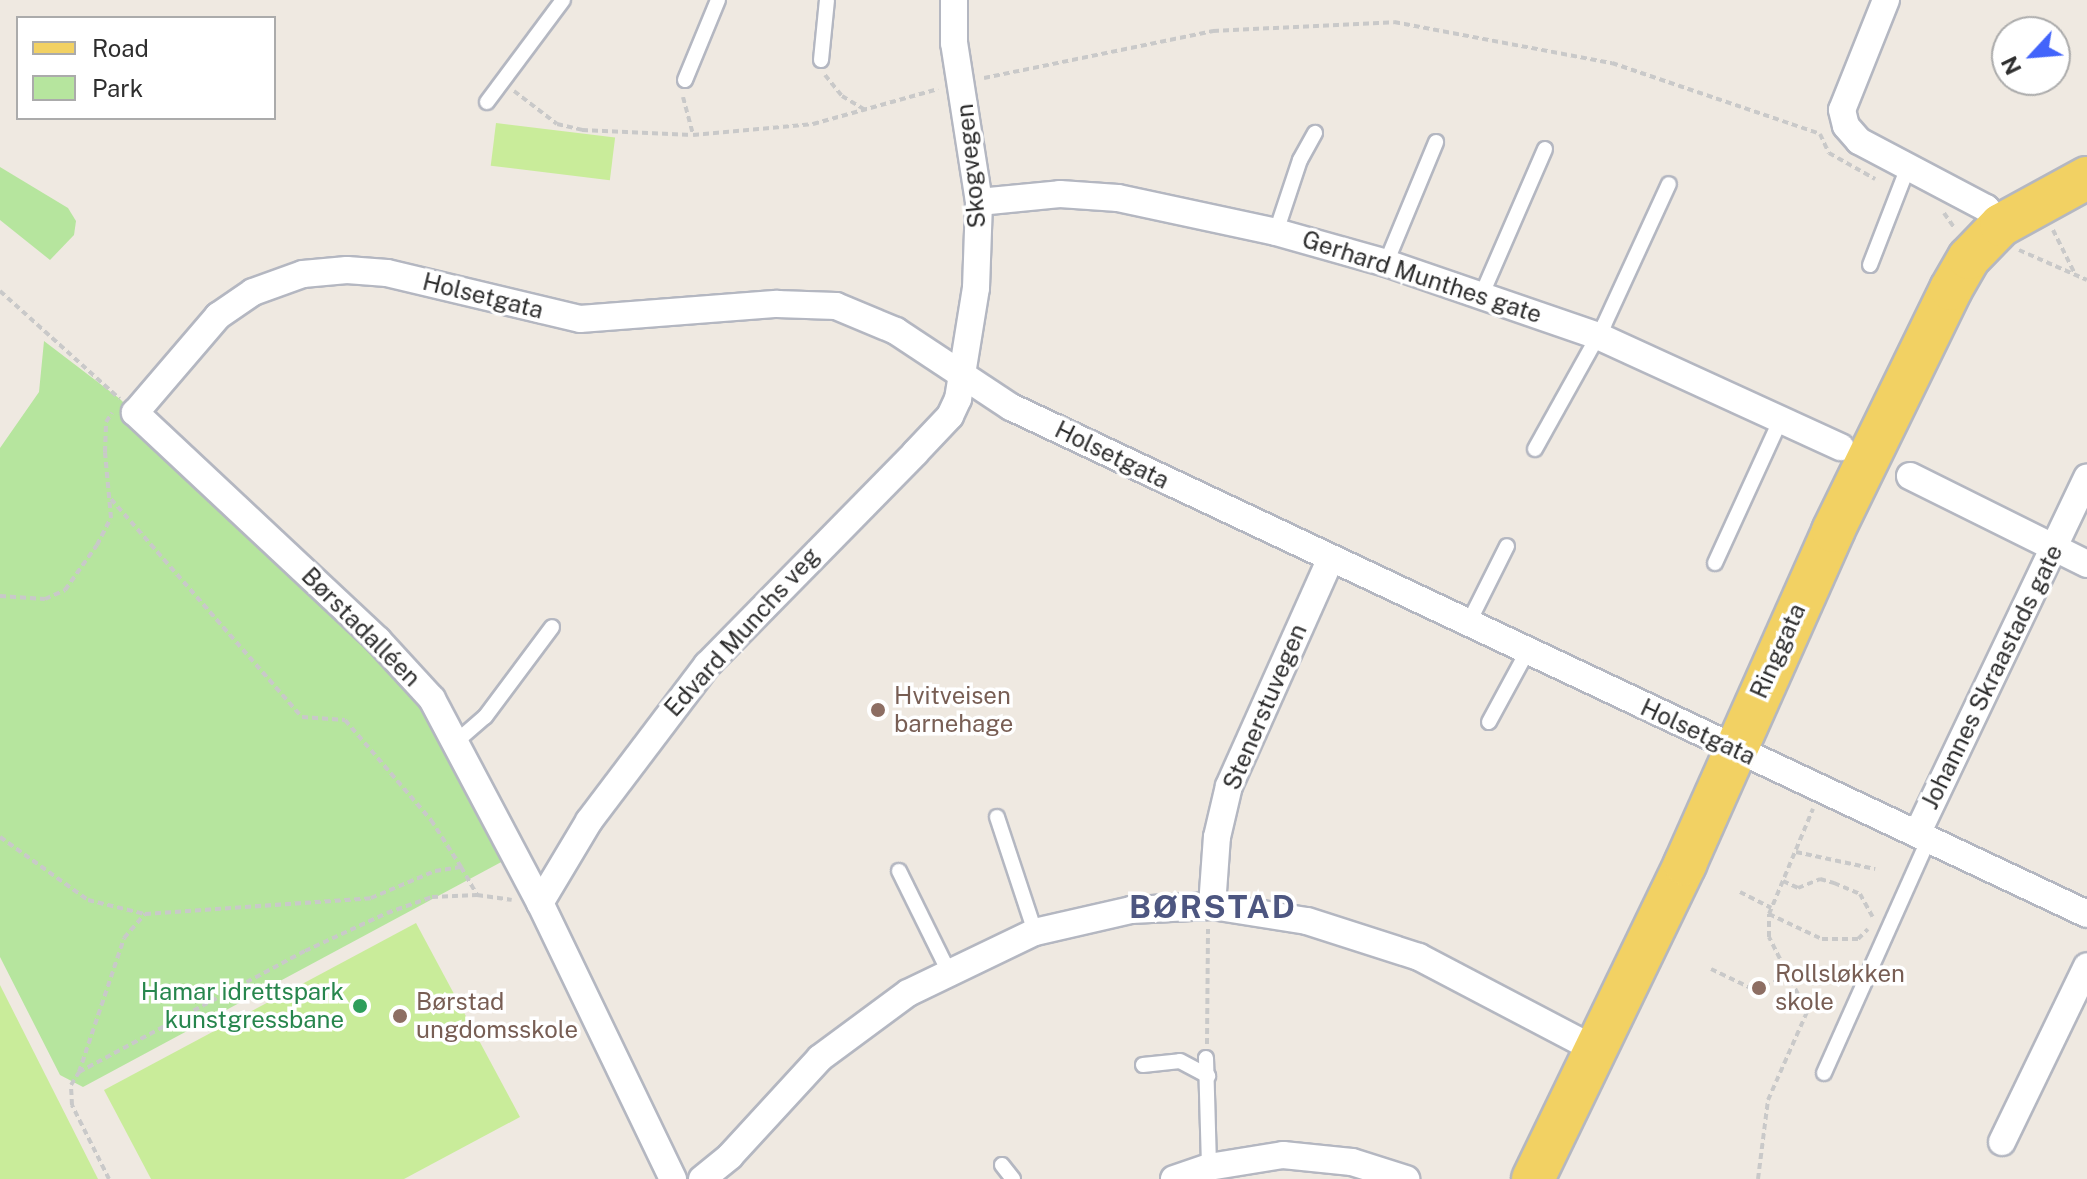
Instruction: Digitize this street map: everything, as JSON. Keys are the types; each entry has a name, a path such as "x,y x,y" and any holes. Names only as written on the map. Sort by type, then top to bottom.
{"main road":[{"name":"Ringgata","path":"1533,1179 1951,289 1969,258 2007,236 2087,178"}],"street":[{"name":"Skogvegen","path":"954,0 954,43 979,202 976,288 962,379"},
{"path":"1886,0 1842,110 1850,133 1986,208 2007,236"},
{"name":"Gerhard Munthes gate","path":"979,202 1060,194 1118,198 1276,232 1386,263 1598,336 1841,447"},
{"name":"Holsetgata","path":"128,406 218,316 253,292 303,274 347,270 387,273 580,319 777,304 836,306 896,331 962,379 1011,407 1330,560 2087,914"},
{"name":"Edvard Munchs veg","path":"527,902 660,723 776,589 950,416 962,379"},
{"name":"Børstadalléen","path":"128,406 409,670 457,741 527,902 673,1179"},
{"path":"1910,476 2087,564"},
{"name":"Johannes Skraastads gate","path":"1923,837 2087,477"},
{"name":"Stenerstuvegen","path":"1212,906 1217,837 1229,786 1330,560"},
{"path":"702,1179 846,1035 949,972 1035,932 1131,910 1212,906 1307,921 1419,957 1596,1050"},
{"path":"2002,1142 2087,966"},
{"path":"1174,1179 1209,1167 1316,1156 1406,1179"}],"lane":[{"path":"487,102 563,0"},
{"path":"685,80 718,0"},
{"path":"821,60 827,0"},
{"path":"1276,232 1300,160 1315,133"},
{"path":"1386,263 1436,142"},
{"path":"1482,294 1545,149"},
{"path":"1870,265 1908,167"},
{"path":"1535,449 1598,336 1669,184"},
{"path":"1715,563 1781,419"},
{"path":"1468,624 1507,546"},
{"path":"457,741 485,717 552,627"},
{"path":"1489,722 1527,652"},
{"path":"997,817 1035,932"},
{"path":"1824,1073 1923,837"},
{"path":"899,871 949,972"},
{"path":"1206,1058 1209,1167"},
{"path":"1143,1065 1180,1061 1208,1076"},
{"path":"1002,1165 1013,1179"}],"path":[{"path":"974,80 1213,31 1394,22 1612,63 1820,134"},
{"path":"821,60 829,82 865,110"},
{"path":"685,80 682,96 693,135"},
{"path":"502,82 557,124 582,130 693,135 813,124 940,89"},
{"path":"2052,226 2075,274"},
{"path":"2007,236 2087,280"},
{"path":"0,291 128,406 106,422 111,518 65,590 45,599 0,596"},
{"path":"111,499 302,717 345,720 431,820 477,895"},
{"path":"1758,1179 1768,1100 1807,1012 1786,977 1769,937 1769,914 1819,787"},
{"path":"0,837 88,900 145,914 371,898 435,871 461,867"},
{"path":"1795,852 1875,869"},
{"path":"1769,914 1822,939 1858,939 1868,930 1873,917 1860,894 1820,879 1798,888 1783,881"},
{"path":"1740,892 1771,908"},
{"path":"79,1072 305,951 387,913 432,897 477,895 527,902"},
{"path":"1206,1058 1207,935 1212,906"},
{"path":"109,1179 72,1105 71,1085 79,1072 124,938 145,914"},
{"path":"1711,969 1755,990 1786,977"}],"green space":[{"path":"496,123 615,138 610,180 491,166"},
{"path":"0,167 68,208 76,221 74,235 50,260 0,220"},
{"path":"44,341 120,399 421,700 505,860 83,1087 60,1075 0,957 0,448 39,392"},
{"name":"Hamar idrettspark kunstgressbane","path":"416,923 520,1117 404,1179 151,1179 104,1090"},
{"path":"0,985 98,1179 0,1179"}],"place":[{"name":"Hvitveisen barnehage","path":"878,710"},
{"name":"Rollsløkken skole","path":"1759,988"},
{"name":"Hamar idrettspark kunstgressbane","path":"360,1006"},
{"name":"Børstad ungdomsskole","path":"400,1016"}],"district":[{"name":"BØRSTAD","path":"1213,907"}]}
